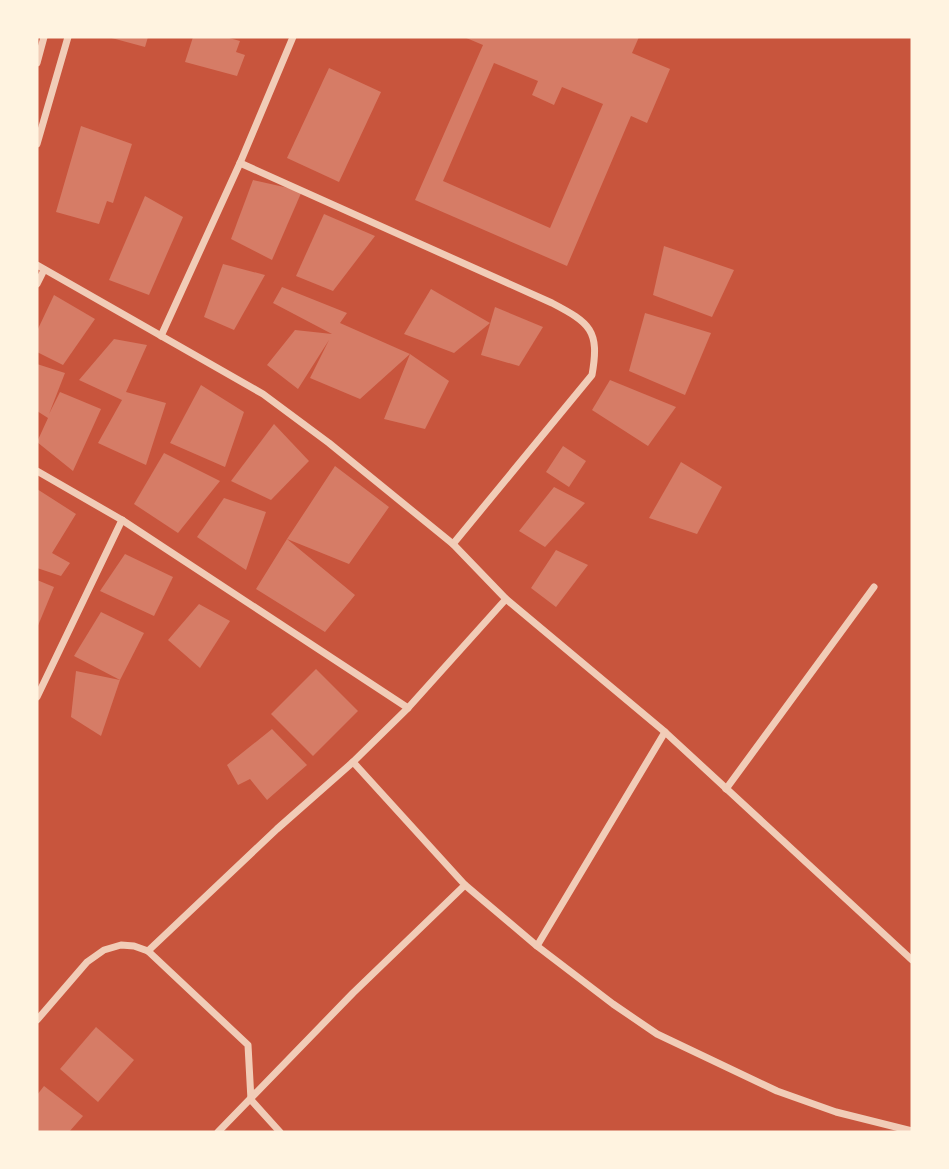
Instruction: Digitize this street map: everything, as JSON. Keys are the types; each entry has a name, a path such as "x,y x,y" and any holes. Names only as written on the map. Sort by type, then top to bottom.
{"street":[{"path":"37,63 44,37"},
{"path":"37,144 68,37"},
{"path":"161,336 240,163 293,37"},
{"path":"240,163 552,303 579,317 594,335 595,358 592,374 453,544"},
{"path":"37,284 40,268 263,394 329,443 453,544 506,599 665,732 912,960"},
{"path":"37,471 122,520 408,708"},
{"path":"37,696 122,520"},
{"path":"726,789 874,587"},
{"path":"148,951 408,708 506,599"},
{"path":"537,946 665,732"},
{"path":"352,762 465,885 537,946 657,1034 776,1091 836,1112 912,1131"},
{"path":"219,1132 353,993 465,885"},
{"path":"37,1020 88,962 104,950 121,945 148,951 248,1045 251,1100 280,1132"}],"building":[{"path":"108,37 148,37 145,47"},
{"path":"193,37 226,37 240,41 236,52 245,55 237,76 185,62"},
{"path":"464,37 639,37 632,53 670,69 647,123 631,116 567,266 415,200 483,45","holes":["494,63 538,81 532,95 554,105 562,87 603,104 550,228 443,181"]},
{"path":"329,68 381,92 339,182 287,158"},
{"path":"81,126 132,144 113,203 107,201 99,224 56,212"},
{"path":"253,180 302,191 272,260 231,239"},
{"path":"145,196 183,217 149,295 109,280"},
{"path":"324,214 375,236 333,291 296,276"},
{"path":"664,246 734,270 712,317 653,295"},
{"path":"223,264 265,275 234,330 204,317"},
{"path":"282,287 347,313 340,323 410,354 360,399 310,378 329,340 298,389 267,365 295,330 332,334 273,303"},
{"path":"431,289 490,323 454,353 404,334"},
{"path":"54,295 95,319 63,365 37,352 37,331"},
{"path":"495,307 543,327 519,366 481,355"},
{"path":"645,313 711,333 685,395 629,371"},
{"path":"114,339 147,345 126,392 166,403 146,465 98,443 122,400 79,380"},
{"path":"410,354 449,381 425,429 384,419"},
{"path":"37,364 65,373 49,414 60,392 101,409 73,471 37,442 48,418 37,411"},
{"path":"610,380 676,407 648,446 592,410"},
{"path":"201,385 244,412 225,467 170,443"},
{"path":"274,424 309,461 271,500 231,481"},
{"path":"563,446 586,461 569,487 546,472"},
{"path":"164,453 220,481 178,533 134,504"},
{"path":"681,462 722,487 697,534 649,518"},
{"path":"335,466 389,507 349,564 287,539"},
{"path":"554,487 585,503 545,547 519,531"},
{"path":"37,489 76,514 52,553 70,563 61,576 37,568"},
{"path":"224,498 266,512 246,570 197,537"},
{"path":"287,539 355,595 325,632 256,589"},
{"path":"556,550 588,565 556,607 531,588"},
{"path":"125,554 173,577 154,616 100,591"},
{"path":"37,580 54,587 37,628"},
{"path":"199,604 230,621 200,668 168,640"},
{"path":"101,612 144,633 120,680 74,656"},
{"path":"316,669 358,711 313,756 271,714"},
{"path":"76,671 120,680 101,736 71,717"},
{"path":"272,729 307,765 267,800 250,779 238,785 227,765"},
{"path":"96,1027 134,1060 98,1102 60,1069"},
{"path":"44,1086 83,1116 69,1132 37,1132 37,1095"}]}
